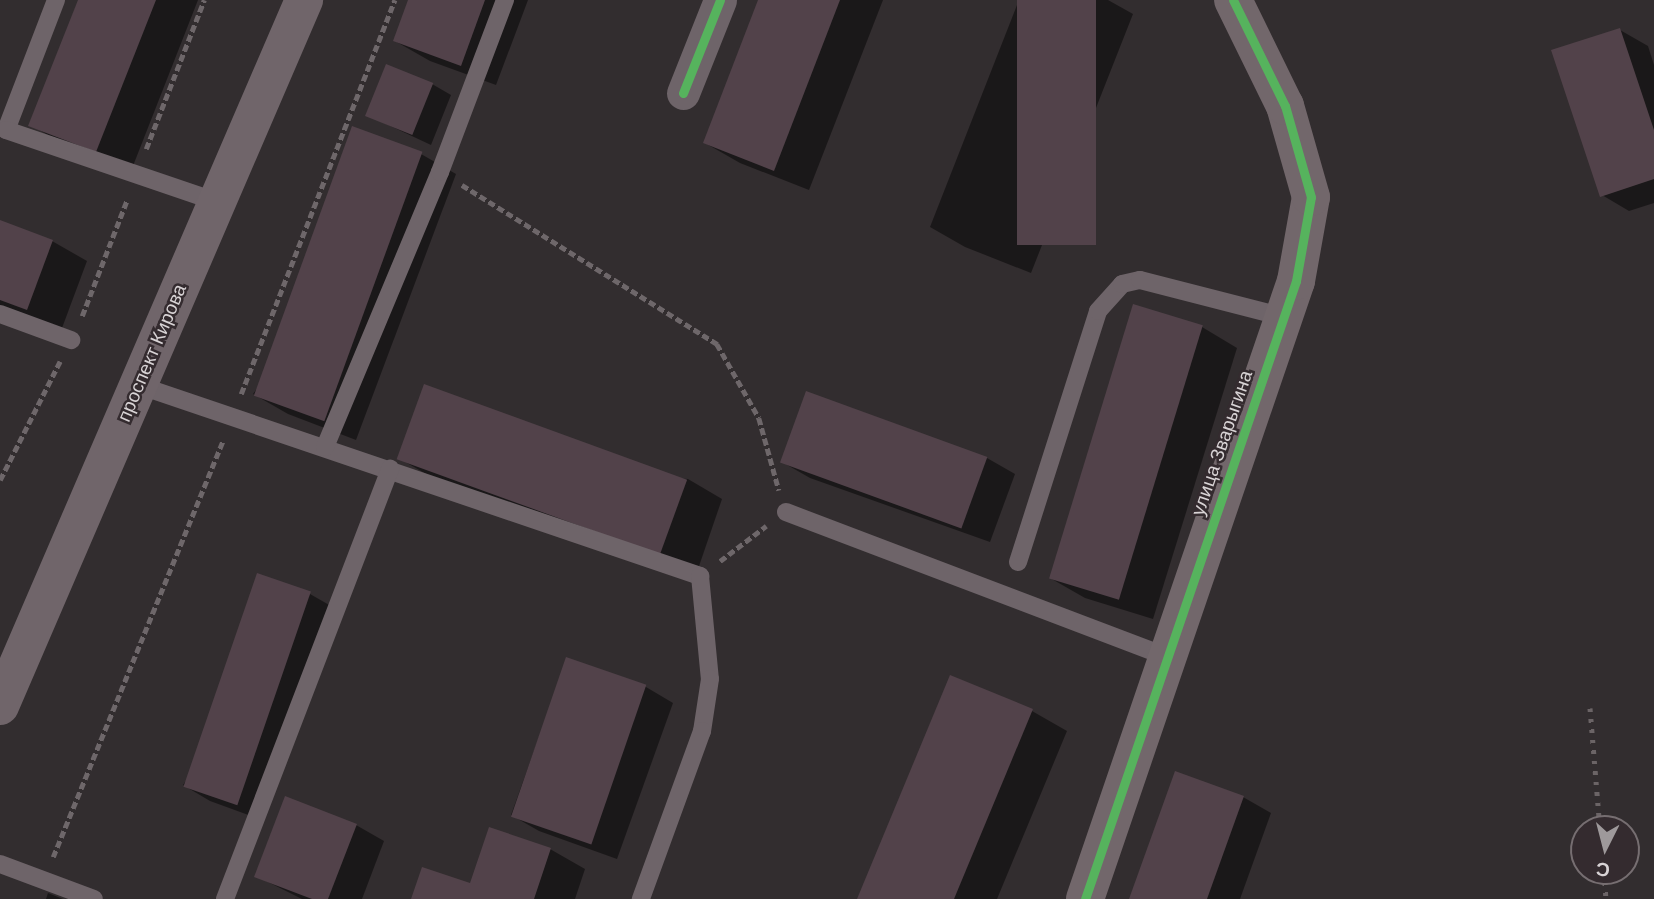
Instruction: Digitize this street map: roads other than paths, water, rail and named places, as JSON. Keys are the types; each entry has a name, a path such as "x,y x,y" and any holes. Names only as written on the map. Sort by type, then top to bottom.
{"main road":[{"name":"проспект Кирова","path":"0,706 304,0"}],"street":[{"path":"683,93 720,0"},
{"name":"улица Зварыгина","path":"1086,899 1296,281 1311,197 1285,106 1233,0"}],"lane":[{"path":"56,0 3,129 217,202"},
{"path":"325,447 440,172 505,0"},
{"path":"1018,562 1098,311 1122,284 1140,280 1284,317"},
{"path":"0,314 71,340"},
{"path":"138,385 700,576 709,679 702,732 641,899"},
{"path":"225,899 390,469"},
{"path":"786,512 1168,657"},
{"path":"0,864 94,899"}],"railway":[{"path":"1590,708 1599,815"},
{"path":"1605,885 1606,899"}]}
